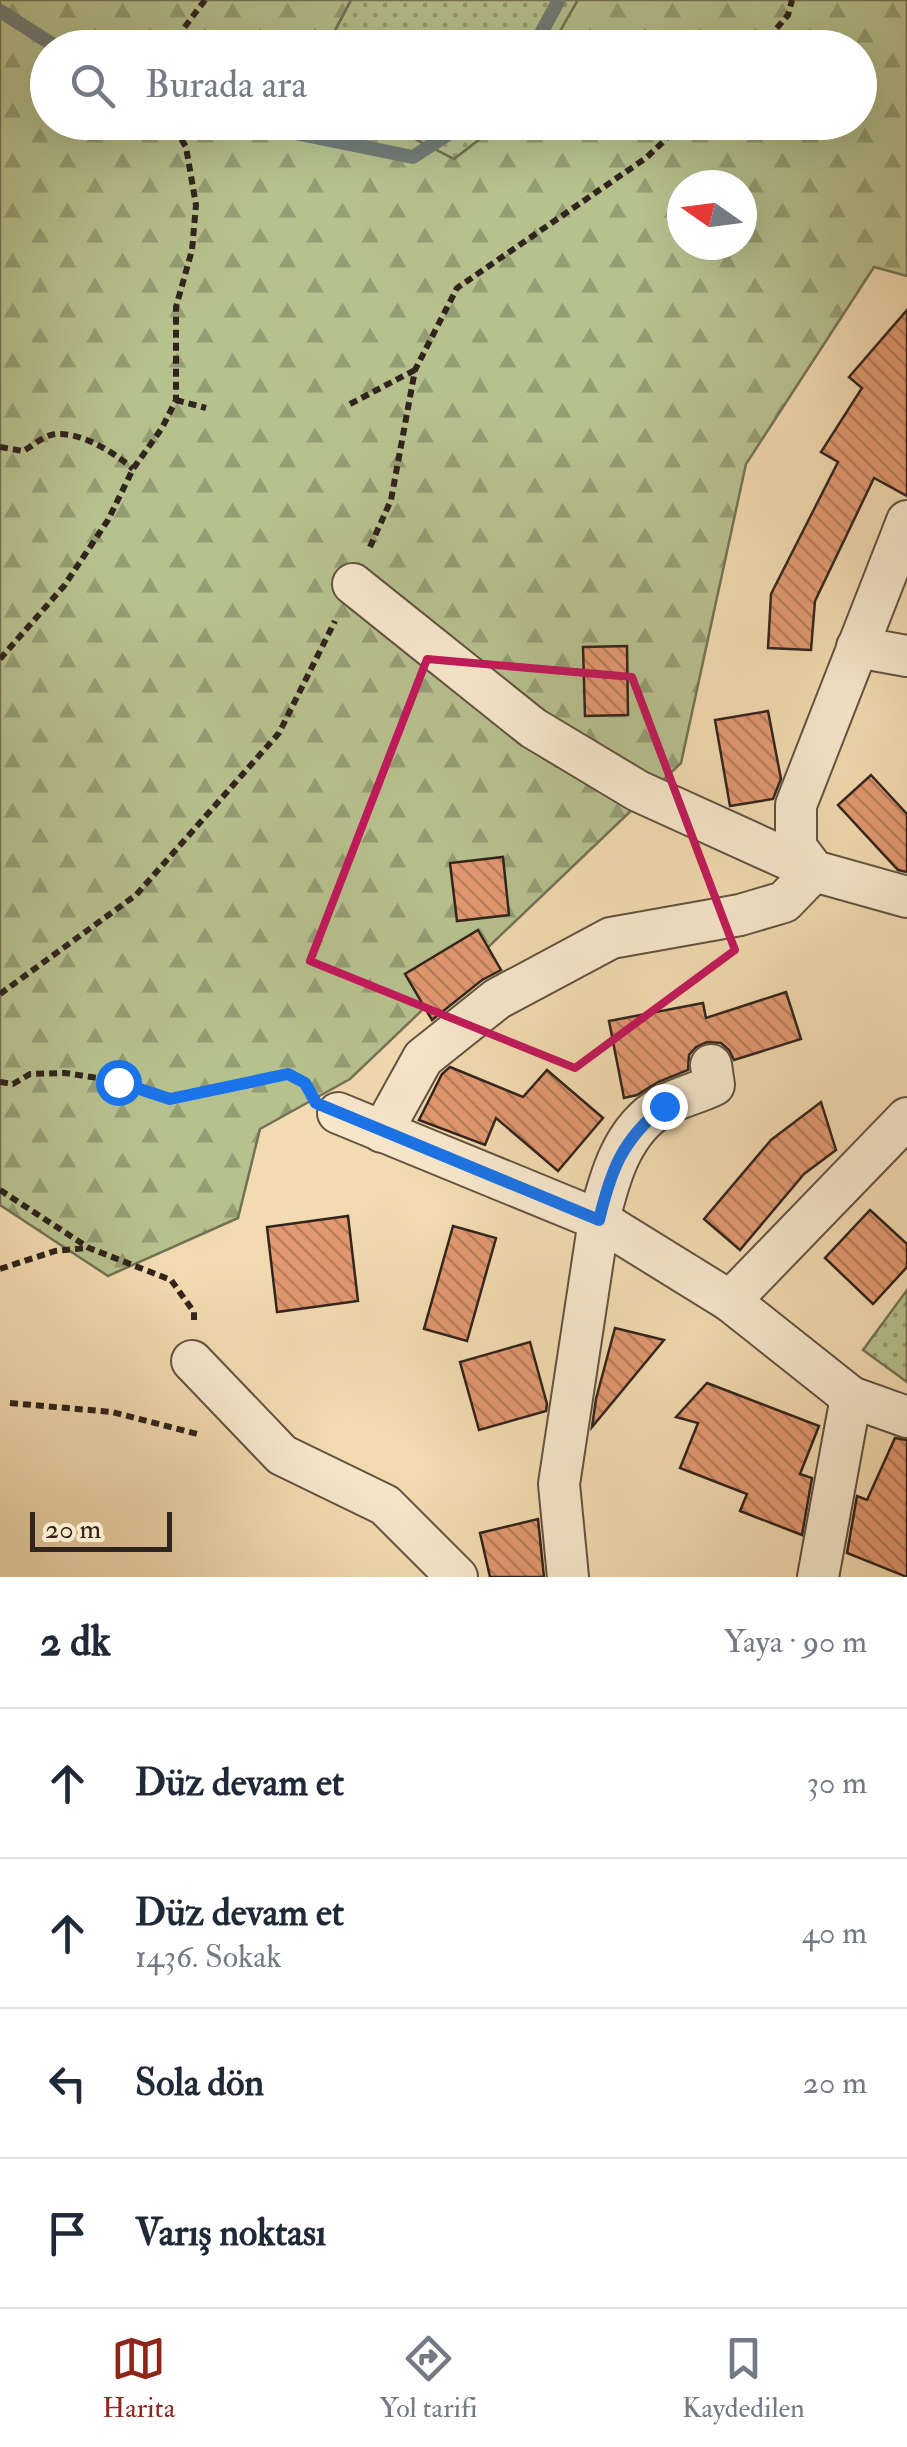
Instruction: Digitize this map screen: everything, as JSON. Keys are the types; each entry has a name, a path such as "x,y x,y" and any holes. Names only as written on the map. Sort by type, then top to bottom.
{"street":[{"path":"814,871 796,848 796,805 907,521"},
{"path":"354,584 533,728 638,790 814,871 907,898"},
{"path":"857,647 907,656"},
{"path":"382,1132 423,1058 497,999 610,938 740,915 784,902 814,871"},
{"path":"568,1577 558,1484 610,1172 629,1140 664,1106 714,1085 711,1065"},
{"path":"338,1113 599,1220 730,1301 851,1397 907,1417"},
{"path":"730,1301 907,1118"},
{"path":"192,1361 282,1455 385,1506 457,1577"},
{"path":"818,1577 851,1397"}],"path":[{"path":"182,30 205,0"},
{"path":"776,30 788,16 792,0"},
{"path":"0,659 64,586 108,520 134,468 176,400 176,308 192,250 196,205 182,140"},
{"path":"350,404 415,370"},
{"path":"176,400 206,408"},
{"path":"0,447 22,451 52,435 69,437 114,452 134,468"},
{"path":"0,1082 14,1084 30,1074 65,1073 118,1082 170,1099 288,1074 305,1083 316,1103 338,1113"},
{"path":"0,1190 88,1248 171,1280 194,1312 192,1361"},
{"path":"0,1269 55,1251 88,1248"},
{"path":"10,1404 112,1412 206,1436"}],"highlighted area":[{"path":"427,659 632,677 735,950 575,1068 310,961"}],"green space":[{"path":"0,0 351,0 335,30 30,30 30,140 417,140 454,159 479,140 877,140 877,30 561,30 578,0 907,0 907,276 874,267 746,464 681,763 350,1079 260,1129 238,1218 108,1276 0,1205"},
{"path":"351,0 578,0 561,30 335,30"},
{"path":"417,140 479,140 454,159"},
{"path":"907,1290 907,1382 863,1350"}],"building":[{"path":"907,310 907,496 874,478 815,601 811,650 768,648 771,594 838,462 821,452 862,388 849,377"},
{"path":"627,646 628,715 585,716 583,647"},
{"path":"768,711 781,779 773,799 730,806 715,720"},
{"path":"871,775 907,814 907,872 898,870 838,805"},
{"path":"503,857 509,915 457,921 450,863"},
{"path":"478,930 501,970 482,980 432,1020 405,974"},
{"path":"786,992 801,1039 734,1060 721,1043 707,1042 689,1055 688,1070 624,1098 609,1021 703,1003 706,1018"},
{"path":"450,1067 523,1097 547,1070 603,1118 558,1171 496,1118 485,1145 419,1120 442,1074"},
{"path":"821,1102 836,1150 804,1174 740,1250 704,1219 771,1140"},
{"path":"870,1210 907,1244 907,1267 873,1304 825,1258"},
{"path":"348,1216 358,1301 277,1312 267,1227"},
{"path":"453,1226 496,1238 467,1341 424,1329"},
{"path":"615,1328 664,1340 592,1427 596,1399"},
{"path":"530,1342 546,1411 479,1430 460,1362"},
{"path":"707,1383 819,1426 800,1474 812,1478 802,1535 740,1511 747,1494 680,1468 698,1423 676,1417"},
{"path":"895,1438 907,1440 907,1577 847,1553 857,1496 867,1500"},
{"path":"538,1519 544,1577 490,1577 480,1533"}],"waterway":[{"path":"543,30 559,0"},
{"path":"0,11 30,30"},
{"path":"329,140 413,157 439,140"}],"route":[{"path":"118,1082 170,1099 288,1074 305,1083 316,1103 599,1220 610,1172 629,1140 664,1106"}]}
